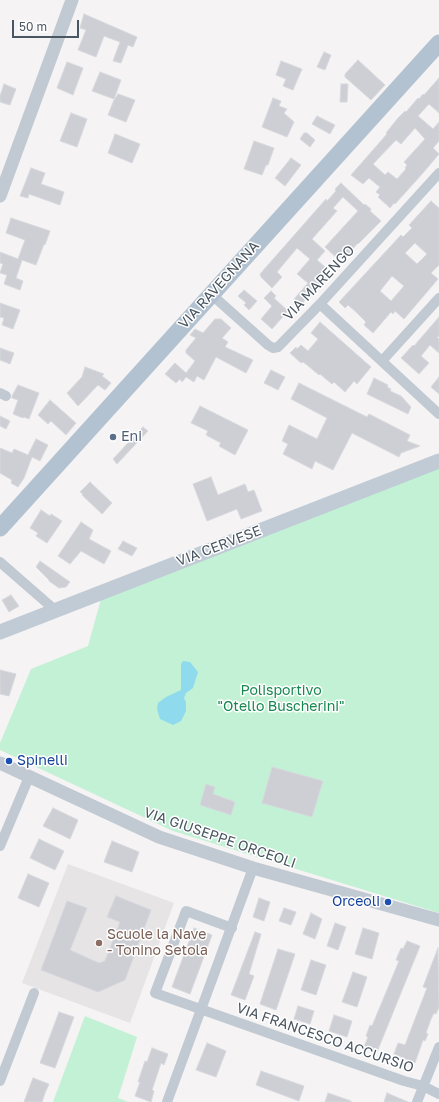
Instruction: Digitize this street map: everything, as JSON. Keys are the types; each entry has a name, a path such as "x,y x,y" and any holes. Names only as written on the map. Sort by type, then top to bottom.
{"main road":[{"name":"VIA RAVEGNANA","path":"0,528 439,43"},
{"name":"VIA CERVESE","path":"0,632 439,461"}],"street":[{"path":"0,196 72,0"},
{"name":"VIA MARENGO","path":"211,294 268,345 273,348 278,347 320,304 439,173"},
{"path":"382,361 439,298"},
{"path":"320,304 439,414"},
{"path":"0,562 55,610"},
{"name":"VIA GIUSEPPE ORCEOLI","path":"0,763 159,836 254,868 439,920"},
{"path":"0,846 29,777"},
{"path":"167,1102 254,868"},
{"name":"VIA FRANCESCO ACCURSIO","path":"232,928 186,911 155,993 404,1081 423,1086 439,1094"},
{"path":"0,1081 3,1066 34,993"},
{"path":"417,1102 439,1047"}],"shaded area":[{"name":"Scuole la Nave - Tonino Setola","path":"68,864 174,903 130,1023 22,983"}],"green space":[{"name":"Polisportivo \"Otello Buscherini\"","path":"439,467 439,913 173,831 0,750 0,743 31,669 88,646 101,599"},
{"path":"85,1016 137,1037 118,1098 128,1102 53,1102"}],"water":[{"path":"183,661 190,662 198,672 193,688 186,693 184,698 186,702 186,711 181,721 173,725 160,719 157,709 158,703 166,697 181,690 181,664"}],"building":[{"path":"84,14 137,37 133,47 128,45 121,63 113,61 120,42 104,36 96,57 78,50 86,30 80,28"},
{"path":"324,52 331,55 325,70 317,67"},
{"path":"358,60 385,85 371,100 345,77 345,74"},
{"path":"281,61 302,69 293,90 283,86 286,79 276,75"},
{"path":"67,62 83,68 73,95 57,88"},
{"path":"100,72 121,80 114,99 92,91"},
{"path":"439,78 439,113 429,104 418,116 433,129 439,122 439,141 433,148 439,154 390,208 378,197 380,195 376,192 380,187 369,178 363,184 351,175 387,134 386,133 398,118 405,111 406,112 418,98 419,99 423,94 424,95","holes":["415,128 425,139 404,162 407,165 405,168 406,169 397,179 388,172 385,175 373,164 396,140 401,144"]},
{"path":"4,84 16,89 10,105 0,102 0,96"},
{"path":"341,84 348,84 347,102 340,102"},
{"path":"118,94 135,100 126,122 108,115"},
{"path":"273,98 281,101 279,106 287,109 284,113 294,122 287,137 262,127"},
{"path":"71,113 87,119 77,147 60,141"},
{"path":"317,116 335,125 330,134 312,124"},
{"path":"304,133 307,133 315,140 310,147 300,139"},
{"path":"115,134 140,144 132,163 108,153"},
{"path":"254,141 274,148 268,165 266,165 262,175 244,169"},
{"path":"291,158 301,165 285,186 275,178"},
{"path":"31,168 45,173 41,184 64,192 60,205 29,194 28,198 20,196"},
{"path":"341,183 364,205 365,204 371,209 370,211 381,221 341,262 325,247 358,211 343,197 333,208 337,211 312,239 325,251 317,260 332,273 308,300 306,299 301,305 294,299 308,283 297,274 310,259 297,248 277,272 282,277 272,288 260,274 326,199 327,201 336,191 335,189"},
{"path":"431,201 439,208 439,265 431,273 438,279 404,319 395,311 393,314 391,312 373,333 364,325 366,322 356,312 348,305 345,308 339,302 401,235 403,237 412,228 409,225","holes":["415,243 427,254 417,264 405,253","392,276 404,286 391,301 380,291"]},
{"path":"11,218 50,231 36,265 22,260 16,278 23,281 20,290 4,284 7,275 0,273 3,264 0,263 0,252 18,259 25,240 6,233"},
{"path":"244,290 257,301 249,310 244,305 246,303 238,296"},
{"path":"271,291 276,296 274,298 288,311 272,329 261,319 272,306 264,298"},
{"path":"0,303 20,310 13,329 2,325 4,318 0,317"},
{"path":"439,317 439,336 437,337 439,339 439,353 430,345 421,356 429,363 419,374 401,358 413,345 414,346"},
{"path":"215,319 221,319 231,328 222,338 228,342 225,347 253,360 246,373 216,357 204,380 197,376 194,382 186,377 182,382 180,379 176,383 165,374 175,363 186,373 195,361 186,353 186,350 196,338 190,335 195,329 203,333"},
{"path":"320,322 371,367 357,384 354,381 345,392 334,382 332,384 303,362 301,363 290,353 296,347 297,349 301,345 308,351 318,339 311,333"},
{"path":"0,348 14,353 10,364 0,360"},
{"path":"85,367 104,374 102,376 111,383 105,390 98,385 78,406 67,393 82,377"},
{"path":"271,370 285,377 278,390 264,383"},
{"path":"439,377 439,394 431,387"},
{"path":"374,378 388,385 387,387 391,389 390,391 401,396 411,407 408,414 367,394"},
{"path":"299,383 367,417 369,414 410,435 407,441 420,446 401,453 399,457 352,433 333,470 315,461 312,469 283,454 288,444 282,441 289,425 317,439 327,418 291,399"},
{"path":"18,385 39,393 29,419 13,414 18,400 12,398 12,396"},
{"path":"50,400 76,423 66,435 51,421 48,424 38,415"},
{"path":"200,406 248,430 235,455 219,446 221,443 206,435 208,431 191,423"},
{"path":"0,416 10,421 6,429 0,426"},
{"path":"143,427 148,431 117,464 113,459"},
{"path":"36,439 48,445 40,461 32,457 24,478 18,487 11,483 12,480 0,473 0,448 12,453 14,449 28,455"},
{"path":"211,477 218,495 245,484 248,492 254,490 262,511 241,519 237,509 207,521 193,484"},
{"path":"90,482 112,503 102,514 80,492"},
{"path":"41,510 62,521 47,543 36,536 38,533 30,528"},
{"path":"81,522 93,530 89,539 111,551 104,564 81,551 70,564 58,556"},
{"path":"123,541 137,548 132,556 118,549"},
{"path":"40,561 70,582 66,587 59,588 49,581 36,567"},
{"path":"11,595 19,606 9,612 2,600"},
{"path":"0,670 16,674 9,696 0,694"},
{"path":"272,767 323,781 312,817 262,803"},
{"path":"206,784 215,787 213,794 235,802 231,815 200,805"},
{"path":"53,808 78,820 70,839 43,826"},
{"path":"39,839 64,851 55,870 30,858"},
{"path":"112,841 139,852 132,872 104,862"},
{"path":"28,874 49,883 39,907 18,898"},
{"path":"116,896 151,910 125,980 98,992 41,970 67,901 87,908 70,950 99,963 105,961 120,922 107,917"},
{"path":"259,898 270,902 264,921 253,917"},
{"path":"284,908 296,912 291,925 279,921"},
{"path":"311,913 322,919 315,939 303,934"},
{"path":"335,923 346,927 338,950 327,946"},
{"path":"194,928 212,935 190,994 172,987"},
{"path":"363,928 379,933 372,959 355,954"},
{"path":"255,932 261,934 249,974 254,976 245,1000 231,995"},
{"path":"407,941 420,946 377,1052 364,1047 368,1037 366,1036 370,1025 372,1026 399,961 396,960 401,948 403,949"},
{"path":"438,948 439,1007 436,1014 434,1013 431,1019 426,1033 428,1034 425,1041 423,1040 415,1063 394,1054 398,1043 405,1045 427,988 423,987"},
{"path":"278,949 295,954 276,1010 260,1004"},
{"path":"311,960 326,965 316,995 301,990"},
{"path":"353,972 367,977 357,1007 342,1002"},
{"path":"298,1006 314,1011 310,1024 294,1019"},
{"path":"59,1012 74,1017 55,1068 40,1063"},
{"path":"334,1015 352,1021 347,1037 329,1031"},
{"path":"207,1043 226,1051 216,1077 196,1070"},
{"path":"152,1048 168,1054 164,1065 161,1063 152,1090 154,1091 151,1102 135,1096 145,1061 147,1062"},
{"path":"261,1071 304,1086 299,1101 256,1085"},
{"path":"33,1078 49,1084 42,1102 24,1102"},
{"path":"328,1093 351,1101 351,1102 325,1102"},
{"path":"387,1093 408,1102 384,1102"}],"place":[{"name":"Eni","path":"113,437"},
{"name":"Spinelli","path":"9,761"},
{"name":"Orceoli","path":"388,902"},
{"name":"Scuole la Nave - Tonino Setola","path":"99,943"}]}
